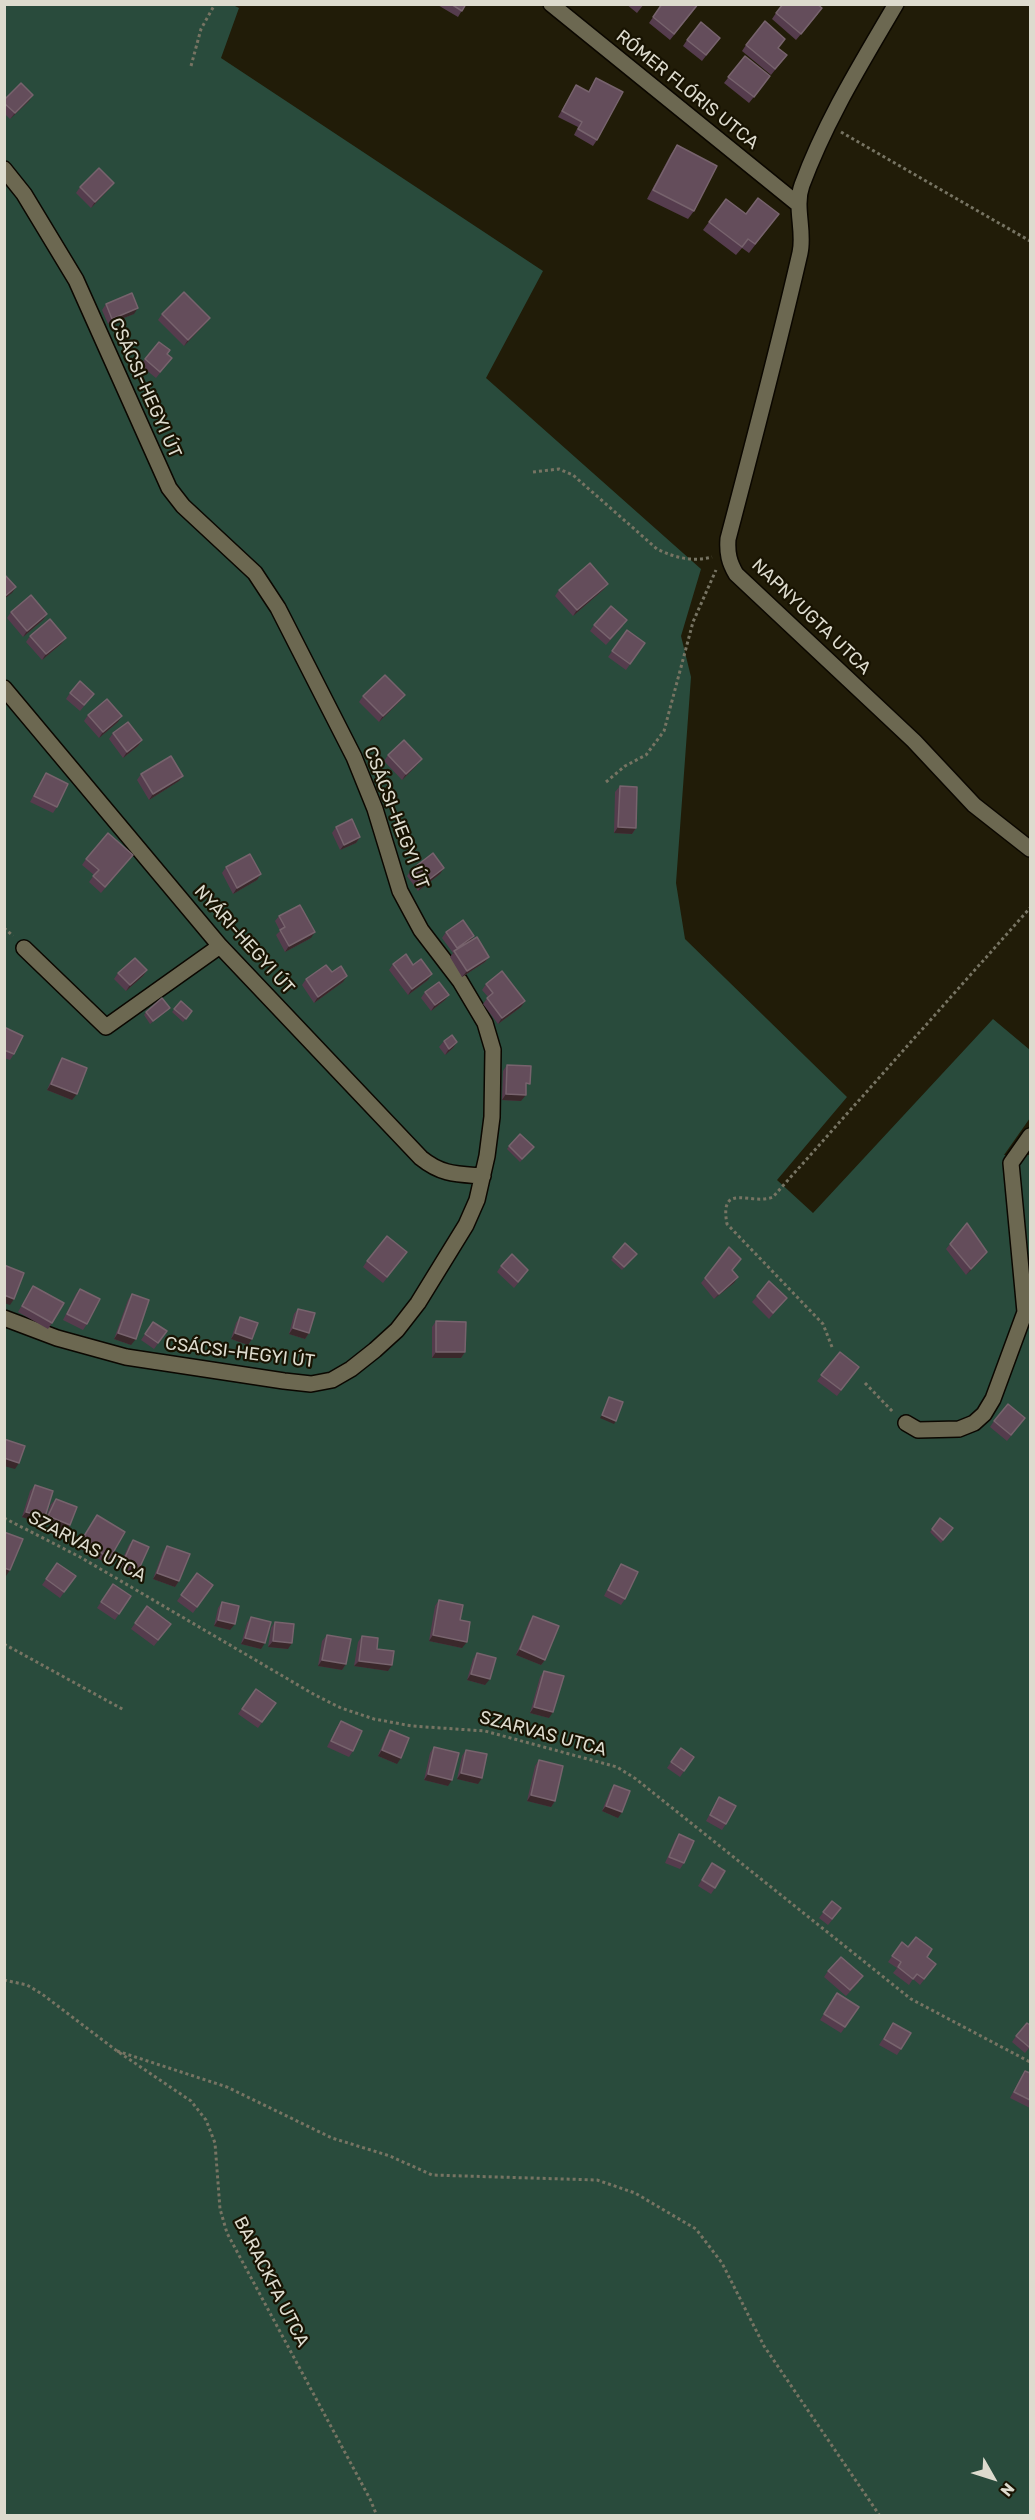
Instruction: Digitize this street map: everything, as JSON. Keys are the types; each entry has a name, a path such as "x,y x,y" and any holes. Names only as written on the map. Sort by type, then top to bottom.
{"street":[{"name":"RÓMER FLÓRIS UTCA","path":"551,4 799,205"},
{"path":"727,550 801,249 799,205 801,188 826,124 896,4"},
{"name":"CSÁCSI-HEGYI ÚT","path":"4,169 24,194 76,280 169,488 183,506 255,573 278,608 354,757 375,809 400,891 421,930 460,981 485,1023 493,1050 492,1117 483,1176 477,1200 465,1225 418,1303 397,1330 351,1369 332,1380 311,1384 284,1381 126,1357 57,1338 4,1318"},
{"name":"NAPNYUGTA UTCA","path":"727,550 736,574 914,741 974,805 1030,849"},
{"name":"NYÁRI-HEGYI ÚT","path":"4,688 220,946 421,1158 435,1170 444,1173 483,1176"},
{"path":"24,948 106,1027 220,946"},
{"path":"906,1423 918,1430 959,1429 974,1423 984,1414 993,1399 1025,1312 1011,1163 1030,1136"}],"path":[{"path":"191,66 201,29 215,4"},
{"path":"826,124 1030,241"},
{"path":"533,472 559,470 573,475 657,549 672,556 700,560 727,550"},
{"path":"606,782 625,766 646,755 664,731 693,622 727,550"},
{"path":"832,1347 824,1324 727,1224 725,1210 727,1202 735,1197 764,1200 773,1197 1030,908"},
{"path":"865,1383 885,1406 906,1423"},
{"name":"SZARVAS UTCA","path":"4,1518 80,1557 341,1708 374,1719 412,1726 485,1731 617,1767 636,1779 708,1836 911,2000 1030,2062"},
{"path":"4,1644 124,1710"},
{"name":"BARACKFA UTCA","path":"4,1980 27,1985 42,1994 117,2051 191,2101 206,2120 215,2144 220,2209 227,2233 365,2488 376,2516"},
{"path":"117,2051 227,2087 332,2138 390,2156 432,2175 597,2180 635,2193 696,2229 722,2263 764,2346 853,2480 880,2516"}],"green space":[{"path":"5,5 233,5 239,8 221,58 543,271 486,378 701,569 681,636 691,677 676,883 685,939 847,1097 777,1180 813,1213 993,1019 1030,1050 1030,1118 1004,1155 1030,1155 1030,2515 5,2516"}],"building":[{"path":"451,4 466,4 462,11"},
{"path":"662,4 698,4 674,34 653,17"},
{"path":"783,4 817,4 822,8 801,34 776,13"},
{"path":"765,21 785,39 778,48 787,55 775,69 746,45"},
{"path":"701,22 720,38 706,55 687,40"},
{"path":"745,56 770,76 754,97 728,77"},
{"path":"596,78 623,92 597,140 578,129 582,122 562,111 576,85 589,92"},
{"path":"21,83 33,95 15,113 4,103 4,100"},
{"path":"677,145 717,166 694,211 653,190"},
{"path":"99,168 114,183 95,202 80,187"},
{"path":"758,198 779,214 755,244 748,239 742,247 709,222 726,199 746,214"},
{"path":"184,292 210,318 188,340 162,314"},
{"path":"132,293 138,308 112,319 106,304"},
{"path":"159,342 170,350 167,354 172,358 160,372 145,359"},
{"path":"590,563 608,584 577,610 559,590"},
{"path":"4,574 16,587 4,597"},
{"path":"31,595 47,614 27,631 11,612"},
{"path":"611,606 627,620 610,639 594,625"},
{"path":"50,619 66,638 46,654 30,636"},
{"path":"627,630 645,643 630,664 612,651"},
{"path":"385,675 405,695 383,716 363,696"},
{"path":"80,681 94,694 84,705 70,693"},
{"path":"107,699 122,716 103,732 88,715"},
{"path":"128,722 142,740 127,752 113,733"},
{"path":"404,740 422,759 406,774 388,755"},
{"path":"171,756 183,776 153,794 141,774"},
{"path":"46,773 68,784 57,807 34,796"},
{"path":"620,786 637,787 636,828 618,827"},
{"path":"352,819 360,837 344,845 336,827"},
{"path":"108,833 133,855 105,887 93,876 99,870 86,859"},
{"path":"433,853 444,868 422,885 411,870"},
{"path":"250,854 261,874 237,888 226,867"},
{"path":"300,905 315,932 289,946 280,930 285,927 279,916"},
{"path":"463,920 474,936 457,948 446,932"},
{"path":"477,937 489,957 467,971 454,951"},
{"path":"406,954 413,965 421,959 432,974 412,989 393,964"},
{"path":"135,958 147,970 130,985 118,973"},
{"path":"326,965 332,972 341,966 347,976 318,997 306,979"},
{"path":"502,971 525,1001 502,1018 487,998 493,993 486,984"},
{"path":"439,982 449,995 435,1005 425,992"},
{"path":"162,998 170,1008 153,1021 146,1012"},
{"path":"181,1001 192,1011 186,1019 174,1009"},
{"path":"4,1027 23,1036 14,1054 4,1050"},
{"path":"452,1035 457,1042 449,1049 444,1041"},
{"path":"62,1058 87,1068 77,1094 51,1084"},
{"path":"507,1065 531,1066 530,1084 526,1083 526,1095 506,1094"},
{"path":"520,1134 534,1147 522,1159 509,1146"},
{"path":"967,1223 987,1252 971,1269 950,1244"},
{"path":"387,1236 407,1252 387,1277 367,1261"},
{"path":"625,1243 637,1254 624,1267 613,1257"},
{"path":"729,1247 741,1259 732,1270 738,1277 719,1294 705,1278"},
{"path":"512,1254 528,1270 518,1282 501,1266"},
{"path":"4,1265 24,1273 14,1299 4,1295"},
{"path":"769,1281 787,1298 773,1313 757,1296"},
{"path":"33,1286 64,1303 52,1323 22,1306"},
{"path":"80,1289 100,1299 87,1324 67,1314"},
{"path":"132,1294 149,1300 136,1339 118,1333"},
{"path":"298,1309 315,1313 309,1333 293,1328"},
{"path":"240,1317 258,1323 252,1339 235,1333"},
{"path":"436,1321 466,1322 465,1352 436,1352"},
{"path":"153,1322 167,1331 158,1343 145,1334"},
{"path":"840,1352 859,1367 841,1390 821,1375"},
{"path":"609,1397 623,1402 616,1421 602,1415"},
{"path":"1008,1404 1025,1418 1011,1435 994,1421"},
{"path":"4,1439 25,1446 19,1463 4,1458"},
{"path":"35,1485 53,1491 45,1517 26,1512"},
{"path":"56,1499 77,1507 70,1525 48,1516"},
{"path":"97,1515 125,1532 110,1558 81,1541"},
{"path":"940,1518 953,1528 943,1540 932,1529"},
{"path":"4,1532 23,1539 10,1570 4,1568"},
{"path":"133,1540 149,1547 139,1569 123,1562"},
{"path":"167,1546 190,1554 179,1581 157,1573"},
{"path":"57,1563 76,1576 64,1592 46,1579"},
{"path":"621,1564 638,1572 625,1599 608,1590"},
{"path":"197,1573 213,1585 197,1607 181,1595"},
{"path":"113,1584 131,1596 119,1614 101,1602"},
{"path":"439,1600 463,1605 460,1620 470,1622 467,1642 433,1635"},
{"path":"222,1602 239,1606 235,1624 218,1620"},
{"path":"147,1606 171,1624 158,1640 135,1623"},
{"path":"533,1616 559,1626 545,1660 520,1649"},
{"path":"251,1617 271,1622 265,1643 245,1638"},
{"path":"275,1622 294,1624 292,1643 273,1641"},
{"path":"327,1635 351,1639 346,1664 322,1660"},
{"path":"362,1636 378,1638 377,1649 394,1651 392,1665 359,1661"},
{"path":"477,1653 496,1658 490,1679 471,1674"},
{"path":"544,1671 564,1676 553,1712 534,1707"},
{"path":"256,1689 276,1703 262,1722 242,1709"},
{"path":"341,1721 362,1731 353,1751 331,1741"},
{"path":"390,1730 409,1738 401,1758 382,1750"},
{"path":"434,1747 459,1753 452,1780 428,1774"},
{"path":"681,1748 694,1757 684,1771 671,1762"},
{"path":"466,1750 487,1754 482,1778 461,1773"},
{"path":"539,1760 563,1766 555,1801 531,1795"},
{"path":"614,1785 630,1791 622,1812 606,1806"},
{"path":"719,1797 736,1806 726,1824 710,1815"},
{"path":"679,1834 694,1841 684,1863 669,1857"},
{"path":"712,1863 725,1871 715,1888 702,1880"},
{"path":"832,1901 841,1908 832,1919 823,1912"},
{"path":"916,1937 932,1949 927,1957 936,1964 924,1979 917,1974 913,1979 898,1967 901,1962 892,1956 902,1942 908,1947"},
{"path":"841,1957 863,1976 850,1990 828,1971"},
{"path":"837,1993 859,2007 845,2027 824,2014"},
{"path":"893,2023 911,2033 901,2049 884,2039"},
{"path":"1027,2023 1030,2025 1029,2047 1016,2036"},
{"path":"1025,2071 1030,2073 1030,2100 1014,2092"}]}
